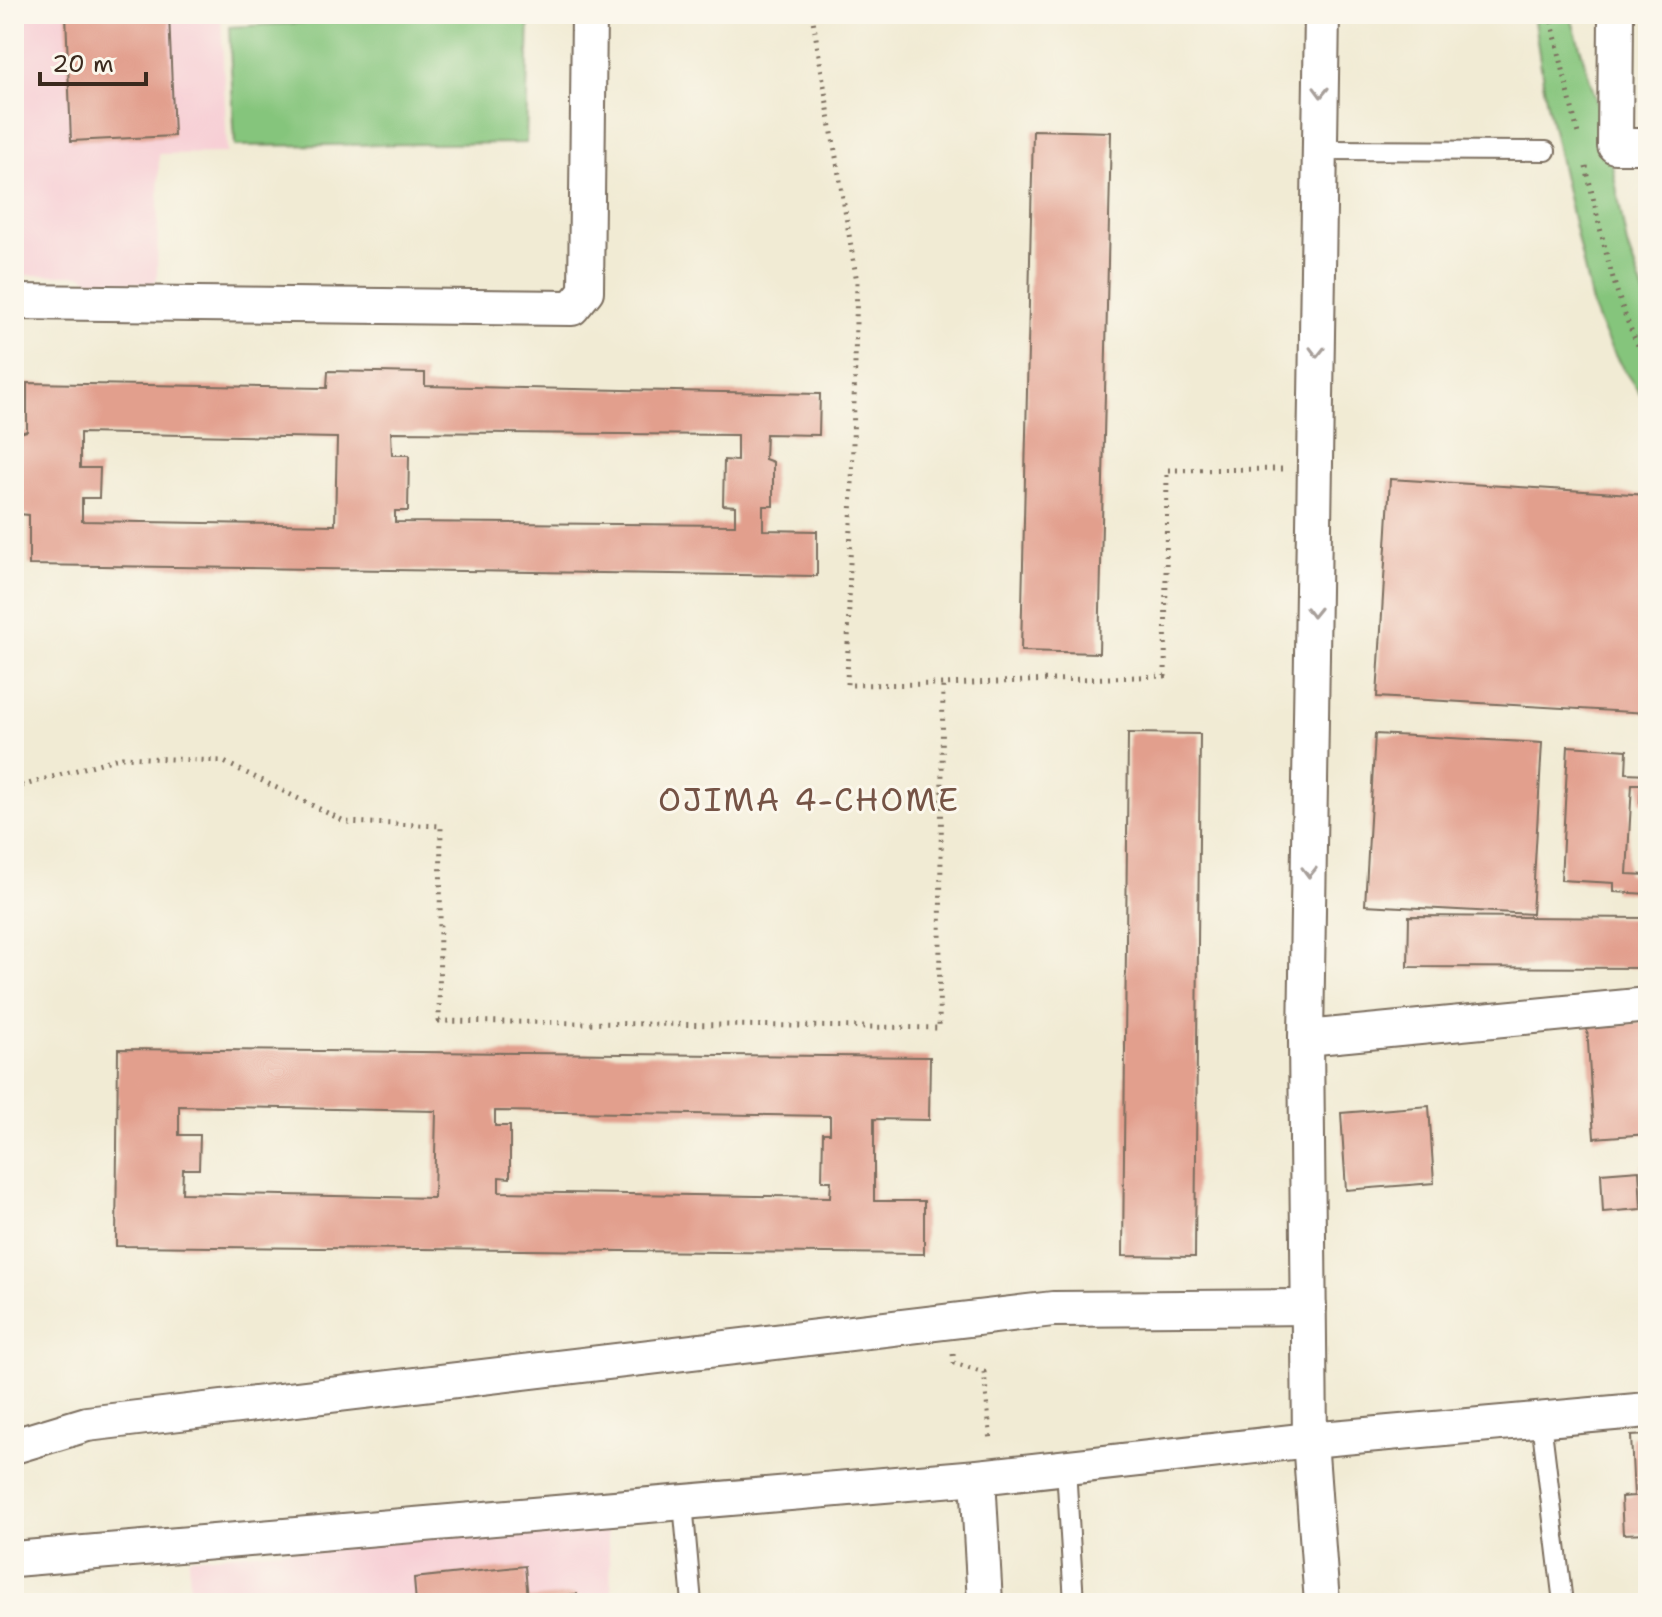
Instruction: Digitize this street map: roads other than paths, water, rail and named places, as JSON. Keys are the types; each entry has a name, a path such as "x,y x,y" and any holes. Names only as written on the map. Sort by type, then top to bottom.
{"street":[{"path":"14,302 572,308 586,291 589,14"},
{"path":"1322,14 1306,1038 1310,1440 1322,1603"},
{"path":"1616,14 1615,146 1648,146"},
{"path":"1306,1038 1648,1005"},
{"path":"14,1446 87,1424 1053,1309 1309,1307"},
{"path":"14,1559 986,1476 1310,1440 1648,1410"},
{"path":"985,1603 986,1476"}],"lane":[{"path":"1320,150 1546,151"},
{"path":"1541,1421 1563,1603"},
{"path":"1066,1467 1074,1603"},
{"path":"683,1503 692,1603"}],"district":[{"name":"OJIMA 4-CHOME","path":"809,800"}]}
